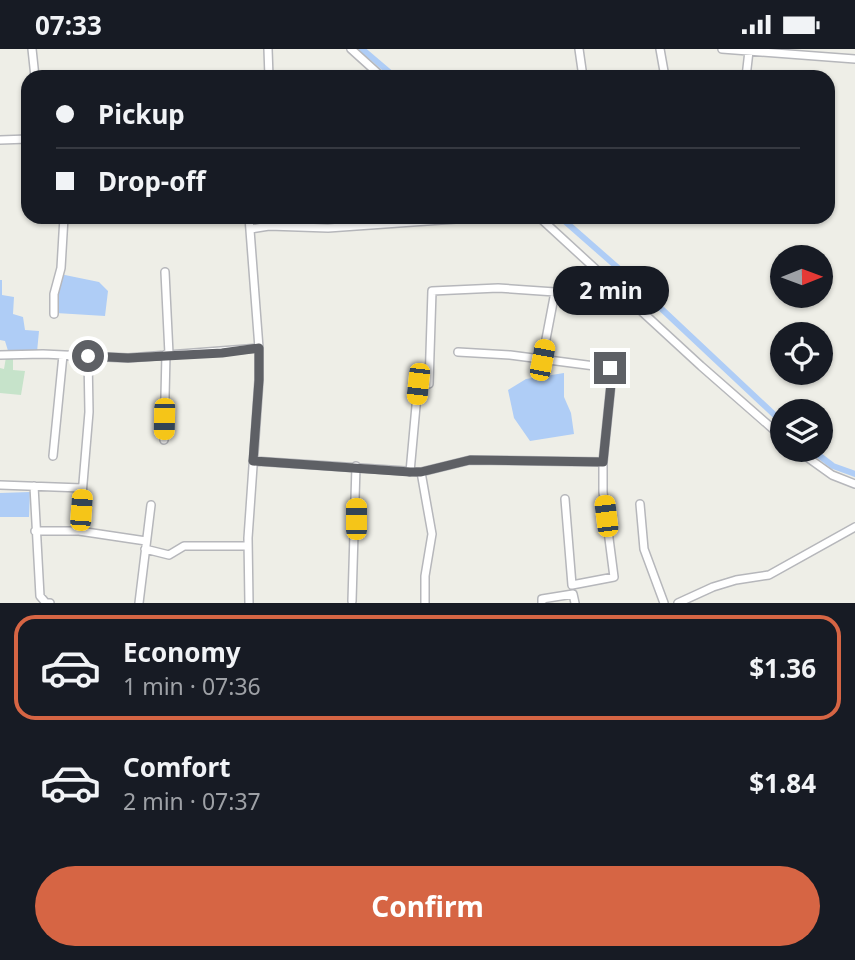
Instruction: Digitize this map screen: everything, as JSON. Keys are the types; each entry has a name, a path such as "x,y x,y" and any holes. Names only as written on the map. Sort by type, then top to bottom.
{"street":[{"path":"32,49 34,70"},
{"path":"268,49 269,70"},
{"path":"351,49 374,70"},
{"path":"579,49 582,70"},
{"path":"660,49 664,70"},
{"path":"722,49 801,52 855,59"},
{"path":"748,70 749,51"},
{"path":"0,140 21,139"},
{"path":"54,314 54,294 61,268 64,224"},
{"path":"249,603 248,546 259,380 251,224"},
{"path":"251,229 269,226 328,228 385,224"},
{"path":"547,224 770,426"},
{"path":"164,440 167,354 165,272"},
{"path":"410,472 418,384 429,384 432,291 498,288 555,292 542,360"},
{"path":"0,355 128,358 222,353 259,348"},
{"path":"458,352 510,355 610,368 612,374 603,462 603,492 614,577 572,585 565,499"},
{"path":"53,456 63,355"},
{"path":"79,531 89,412 88,356"},
{"path":"253,461 410,472 421,472 470,460 603,462"},
{"path":"814,462 832,475 855,484"},
{"path":"352,601 356,467"},
{"path":"421,472 432,534 425,576 425,603"},
{"path":"0,485 82,488"},
{"path":"34,486 40,596 41,600 50,603"},
{"path":"640,504 644,549 664,603"},
{"path":"138,603 151,505"},
{"path":"678,603 713,587 769,575 855,527"},
{"path":"35,531 79,531 145,545 169,555 184,546 248,546"},
{"path":"542,603 542,599 573,594 575,603"}],"green space":[{"path":"6,357 13,357 13,370 25,371 21,395 0,393 0,368 4,369"}],"water":[{"path":"60,274 99,282 108,291 105,316 56,313"},
{"path":"0,280 2,295 14,297 13,314 23,317 25,330 39,331 37,352 9,354 5,341 0,340"},
{"path":"564,373 564,397 571,413 574,434 530,441 514,418 508,390 526,379"},
{"path":"30,492 29,517 0,517 0,493"}],"waterway":[{"path":"362,49 387,70"},
{"path":"568,224 770,411"},
{"path":"828,462 855,474"}],"route":[{"path":"88,356 128,358 181,353 222,353 259,348 253,461 410,472 421,472 470,460 603,462 612,374 610,368"}]}
